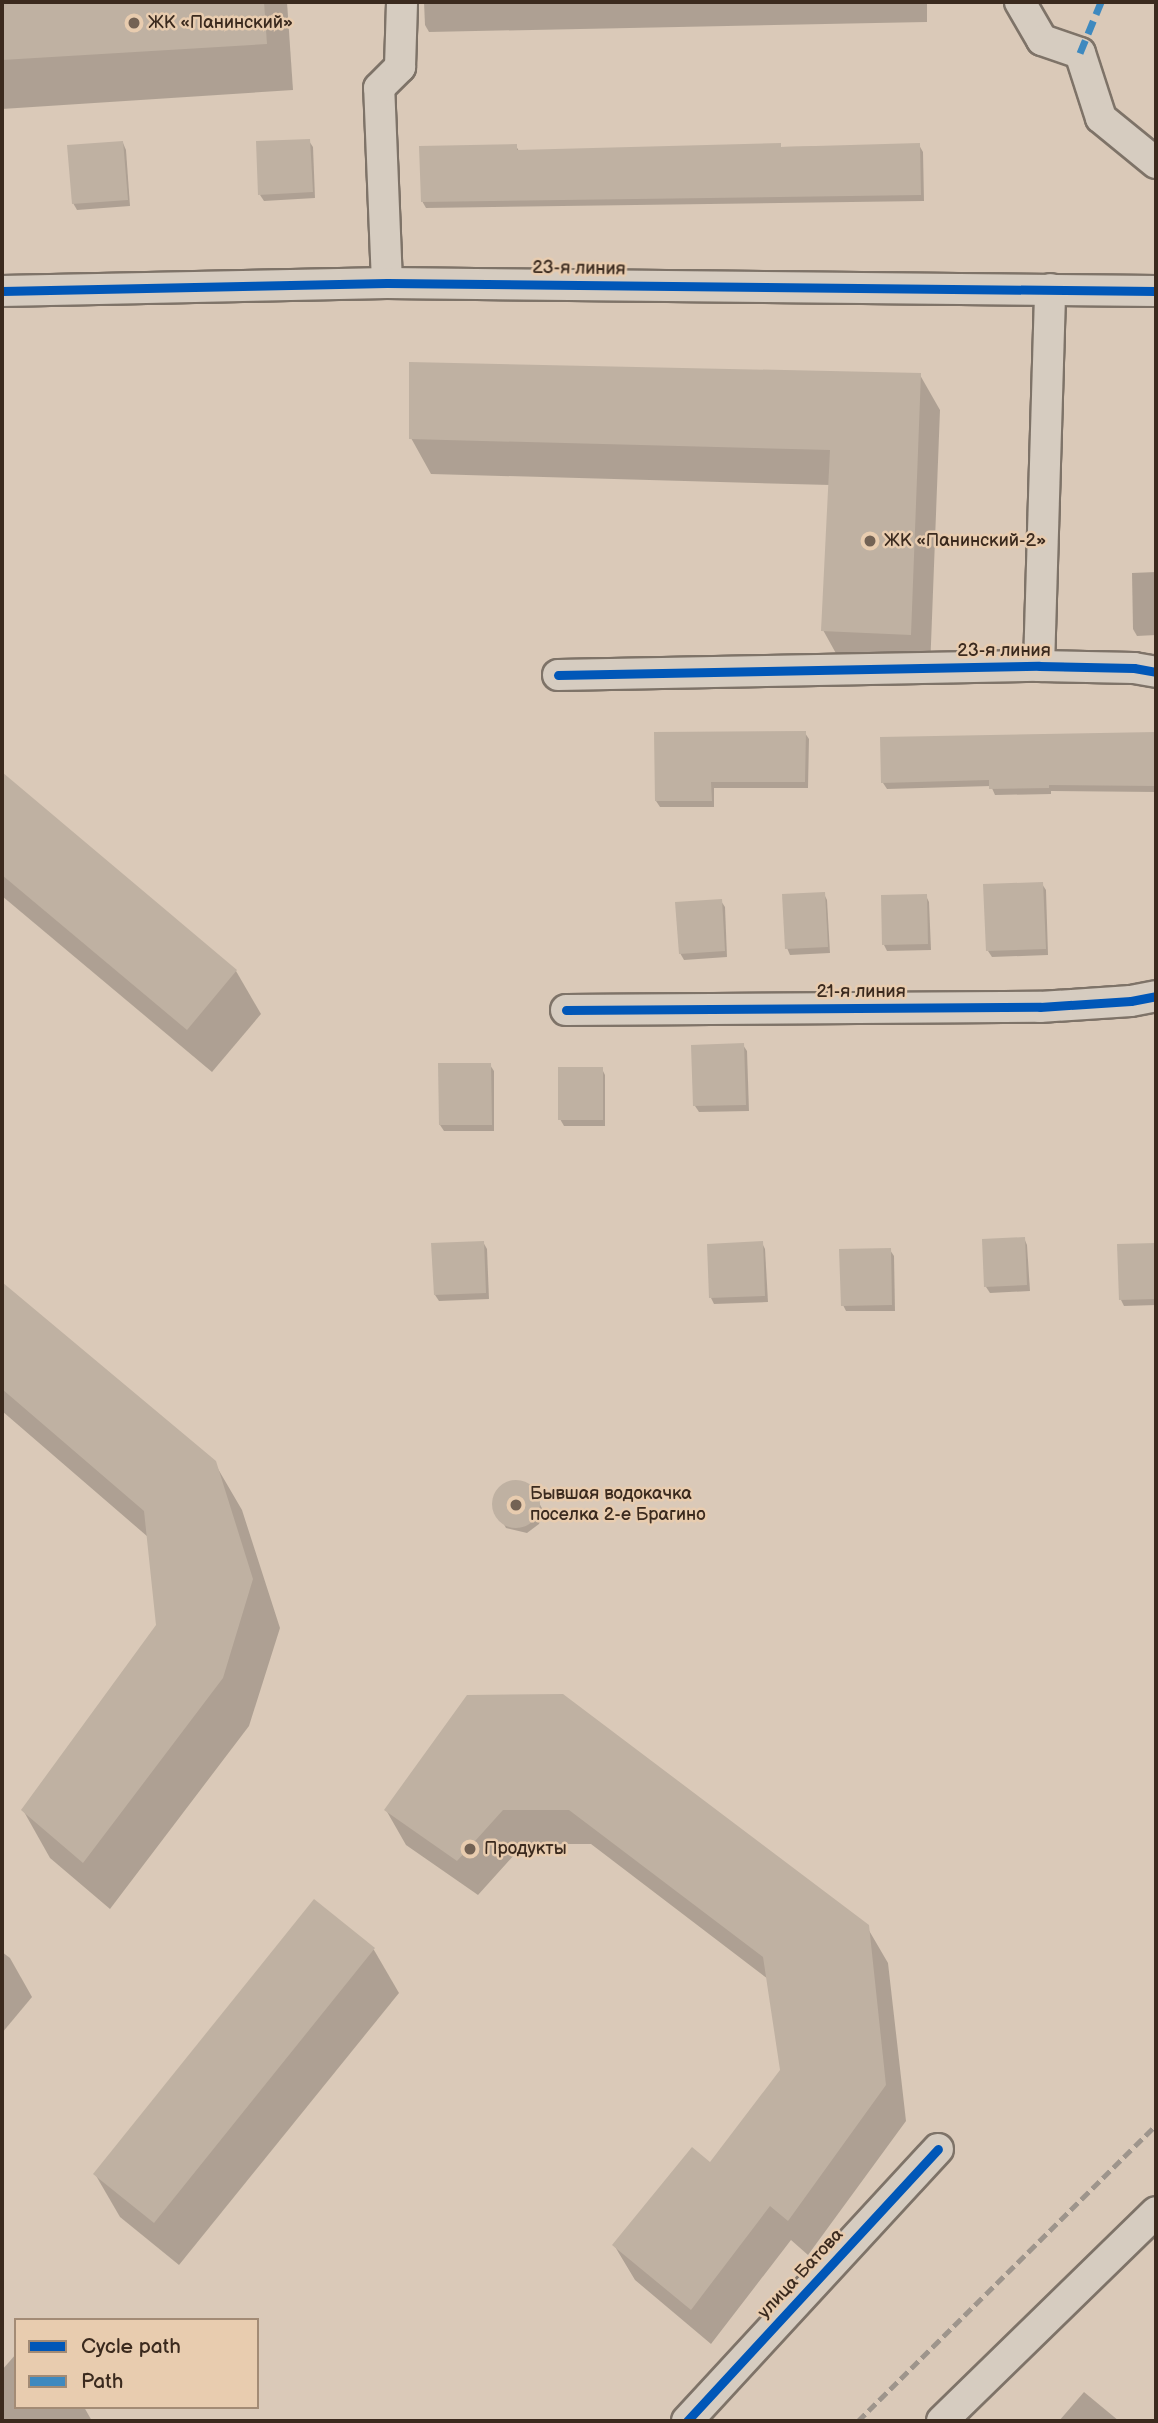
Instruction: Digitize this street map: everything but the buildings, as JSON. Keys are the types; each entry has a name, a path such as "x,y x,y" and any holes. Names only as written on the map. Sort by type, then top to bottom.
{"street":[{"path":"387,283 379,88 401,67 402,2"},
{"path":"1020,2 1042,40 1080,53 1101,118 1156,163"},
{"name":"23-я линия","path":"2,291 387,283 1156,291"},
{"path":"1039,666 1050,289"},
{"name":"23-я линия","path":"558,675 1039,666 1134,668 1156,672"},
{"name":"21-я линия","path":"566,1010 1040,1007 1130,1001 1156,996"},
{"name":"улица Батова","path":"687,2421 938,2149"},
{"path":"942,2421 1156,2211"}],"railway":[{"path":"858,2421 1156,2125"}],"marked path":[{"path":"1080,53 1101,2"}],"cycle path":[{"path":"2,291 387,283 1156,291"},
{"path":"558,675 1039,666 1134,668 1156,672"},
{"path":"566,1010 1040,1007 1131,1001 1156,996"},
{"path":"687,2421 938,2149"}],"place":[{"name":"ЖК «Панинский»","path":"134,23"},
{"name":"ЖК «Панинский-2»","path":"870,541"},
{"name":"Бывшая водокачка поселка 2-е Брагино","path":"516,1505"},
{"name":"Продукты","path":"470,1849"}]}
